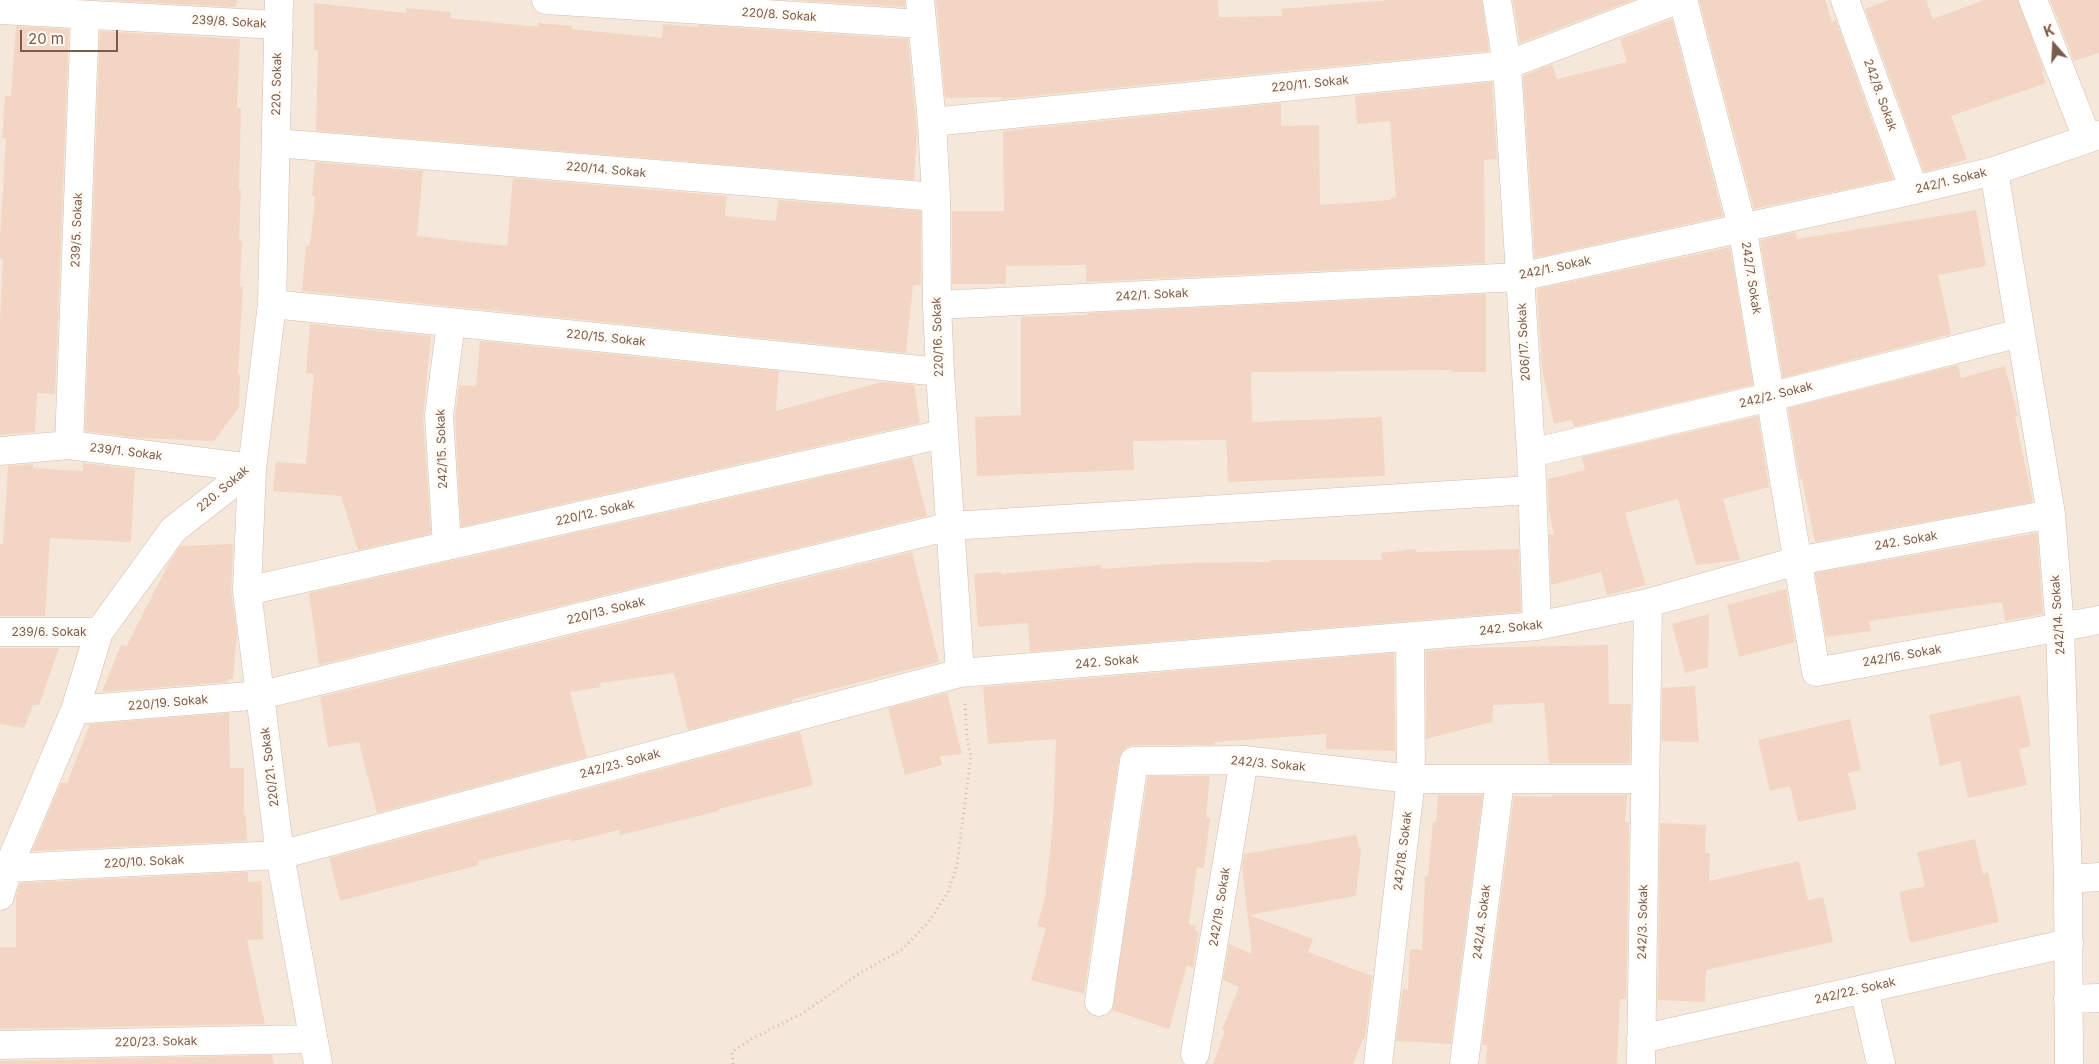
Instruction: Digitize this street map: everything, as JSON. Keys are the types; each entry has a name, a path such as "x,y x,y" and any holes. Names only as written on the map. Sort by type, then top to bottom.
{"street":[{"name":"220/8. Sokak","path":"546,0 921,12"},
{"name":"206/17. Sokak","path":"1497,0 1507,65 1530,453 1537,626"},
{"name":"220/11. Sokak","path":"932,122 1507,65 1677,0"},
{"name":"242/7. Sokak","path":"1683,0 1742,226 1797,561"},
{"name":"242/8. Sokak","path":"1846,0 1914,190"},
{"path":"2033,0 2093,137"},
{"name":"239/8. Sokak","path":"0,10 85,15 279,12"},
{"name":"220. Sokak","path":"0,896 8,868 75,710 99,632 173,530 252,468 272,304 279,12"},
{"name":"220/16. Sokak","path":"921,12 932,122 943,434 961,673"},
{"name":"239/5. Sokak","path":"69,445 85,15"},
{"name":"242/1. Sokak","path":"937,305 1520,277 1994,171 2093,137"},
{"name":"220/14. Sokak","path":"276,143 936,198"},
{"name":"242/14. Sokak","path":"1994,171 2051,514 2060,628 2068,879 2069,1064"},
{"name":"220/15. Sokak","path":"272,304 940,372"},
{"name":"242/15. Sokak","path":"447,546 439,416 451,322"},
{"name":"242/2. Sokak","path":"1530,453 1770,397 2020,333"},
{"name":"220/12. Sokak","path":"247,591 943,434"},
{"name":"239/1. Sokak","path":"0,451 69,445 252,468"},
{"name":"220/21. Sokak","path":"252,468 247,591 262,695 280,855 315,1052"},
{"name":"220/13. Sokak","path":"262,695 951,526 1531,490"},
{"name":"242. Sokak","path":"961,673 1410,638 1537,626 1648,603 1797,561 2051,514"},
{"name":"242/16. Sokak","path":"1797,561 1816,672 2099,620"},
{"name":"242/3. Sokak","path":"1641,1051 1648,603"},
{"name":"239/6. Sokak","path":"0,632 99,632"},
{"name":"242/18. Sokak","path":"1378,1064 1411,779 1410,638"},
{"name":"242/23. Sokak","path":"280,855 961,673"},
{"name":"220/19. Sokak","path":"75,710 262,695"},
{"name":"242/3. Sokak","path":"1099,1002 1134,761 1244,760 1411,779 1500,781 1644,779"},
{"name":"242/19. Sokak","path":"1195,1054 1244,760"},
{"name":"242/4. Sokak","path":"1464,1064 1500,781"},
{"name":"220/10. Sokak","path":"8,868 280,855"},
{"path":"2068,879 2099,877"},
{"name":"242/22. Sokak","path":"1641,1051 1864,989 2069,943"},
{"path":"1864,989 1881,1064"},
{"path":"2068,999 2099,998"},
{"name":"220/23. Sokak","path":"0,1045 315,1052"}],"path":[{"path":"733,1064 732,1052 753,1038 802,1013 860,973 903,949 930,920 948,892 957,866 971,755 967,738 961,673"}],"shaded area":[{"path":"0,0 2099,0 2099,1064 0,1064"}],"building":[{"path":"105,0 237,0 236,7"},
{"path":"791,0 905,0 905,7"},
{"path":"936,0 1218,0 1219,17 1282,16 1281,9 1390,0 1482,0 1489,51 1002,99 1002,97 945,98"},
{"path":"1513,0 1633,0 1520,43"},
{"path":"1699,0 1825,0 1832,22 1836,20 1893,179 1754,209"},
{"path":"1889,0 1926,0 1933,19 1984,0 2018,0 2044,71 2042,72 2046,83 1951,116 1967,159 1924,172 1865,9"},
{"path":"2050,0 2099,0 2099,53 2074,61"},
{"path":"314,3 406,13 406,8 451,12 450,18 538,27 538,23 572,26 572,29 662,38 663,24 908,39 917,133 914,180 316,131 318,50 314,50"},
{"path":"1672,19 1723,216 1535,258 1523,76 1552,64 1557,79 1627,62 1620,39"},
{"path":"16,26 69,29 55,394 37,393 35,432 0,435 0,320 3,259 0,259 0,238 6,138 2,138 5,96 11,96"},
{"path":"100,31 240,39 237,108 241,108 239,241 242,241 240,286 243,287 238,374 240,374 239,407 214,441 140,438 85,431"},
{"path":"1492,82 1497,159 1484,160 1485,263 1086,282 1086,265 1006,266 1006,284 952,284 952,211 1004,211 1003,131 1281,103 1281,126 1319,125 1320,205 1390,200 1390,198 1396,198 1390,121 1357,124 1355,96"},
{"path":"315,162 423,171 417,236 507,246 513,178 727,196 725,216 776,221 778,200 921,211 921,285 913,285 906,353 302,291 306,246 310,246 315,197 312,196"},
{"path":"1976,210 1986,266 1938,275 1951,334 1783,378 1760,240 1796,232 1797,239"},
{"path":"1730,247 1753,385 1574,427 1572,420 1554,424 1542,370 1537,289"},
{"path":"1486,294 1486,372 1452,372 1452,370 1251,372 1252,422 1382,417 1385,476 1228,482 1226,440 1133,441 1134,470 977,476 975,417 1021,415 1021,317"},
{"path":"310,324 431,336 423,417 431,534 358,550 341,496 273,491 276,462 306,464 314,374 306,373"},
{"path":"480,341 779,371 776,411 882,382 914,385 920,423 461,527 455,417 459,385 476,386"},
{"path":"1958,365 1961,378 2005,366 2018,416 2015,417 2033,502 1815,542 1802,479 1800,479 1788,408"},
{"path":"1758,416 1769,487 1723,499 1740,560 1696,565 1678,499 1625,513 1646,585 1607,595 1601,572 1551,585 1549,535 1554,534 1549,512 1548,479 1585,470 1582,457"},
{"path":"912,457 927,516 319,665 309,593"},
{"path":"83,463 135,469 131,542 50,538 45,616 0,616 0,544 3,545 8,466 33,464 33,468 83,471"},
{"path":"2037,533 2043,614 2005,621 2002,602 1869,621 1871,631 1826,637 1815,573"},
{"path":"233,544 231,591 237,633 233,679 228,679 228,682 102,692 121,645 126,646 125,649 170,561 180,546"},
{"path":"1415,549 1416,552 1519,549 1521,612 1030,652 1028,623 978,627 974,574 1001,572 1001,574 1101,565 1102,569 1183,563 1270,562 1270,560 1382,560 1381,553"},
{"path":"912,552 939,662 793,699 792,702 688,730 674,673 600,683 601,687 570,692 587,757 377,813 359,742 328,747 320,697"},
{"path":"1786,589 1795,642 1739,657 1727,605"},
{"path":"1709,614 1708,667 1685,673 1672,624"},
{"path":"1608,645 1609,704 1631,704 1630,763 1549,763 1544,703 1493,705 1492,722 1426,739 1426,651 1464,648"},
{"path":"0,648 59,648 39,705 33,705 24,728 0,724"},
{"path":"1394,653 1395,751 1326,749 1326,734 1215,742 1214,745 1134,745 1127,747 1119,759 1084,994 1031,980 1046,928 1037,926 1045,898 1053,822 1056,739 988,744 983,687"},
{"path":"1695,686 1699,742 1662,741 1662,688"},
{"path":"947,693 962,754 940,756 942,765 905,775 888,708"},
{"path":"2020,695 2031,746 2019,749 2027,785 1968,798 1960,761 1940,766 1929,715"},
{"path":"229,713 230,768 244,768 244,815 246,815 247,841 32,851 61,783 67,783 90,724"},
{"path":"1850,719 1861,770 1848,773 1857,809 1798,822 1790,786 1770,791 1758,740"},
{"path":"800,732 813,785 719,809 719,811 620,835 619,830 571,842 570,839 478,861 479,865 340,901 329,858"},
{"path":"1148,776 1210,776 1206,817 1210,818 1204,868 1197,867 1189,924 1196,926 1195,930 1199,932 1193,968 1187,965 1169,1029 1112,1010"},
{"path":"1438,795 1483,795 1451,1044 1396,1041 1403,988 1408,990 1410,949 1422,950 1425,876 1428,876 1433,822 1436,822"},
{"path":"1552,795 1627,795 1625,822 1629,822 1626,999 1620,999 1617,1064 1486,1064 1487,1045 1482,1045 1514,796 1552,797"},
{"path":"1660,823 1706,825 1705,853 1710,853 1709,881 1799,861 1808,900 1823,897 1833,942 1706,970 1705,1002 1658,1000"},
{"path":"1356,835 1361,852 1356,896 1249,915 1313,939 1308,952 1372,976 1365,1039 1363,1039 1353,1064 1213,1064 1225,1031 1222,1030 1239,987 1223,980 1229,944 1252,954 1242,866 1244,854"},
{"path":"1975,839 1983,874 1988,872 1999,922 1910,943 1899,892 1925,886 1917,852"},
{"path":"248,872 248,882 262,881 263,939 247,940 265,1024 0,1029 0,947 16,947 16,897 20,883"},
{"path":"272,1055 274,1064 0,1064 0,1061"}]}
